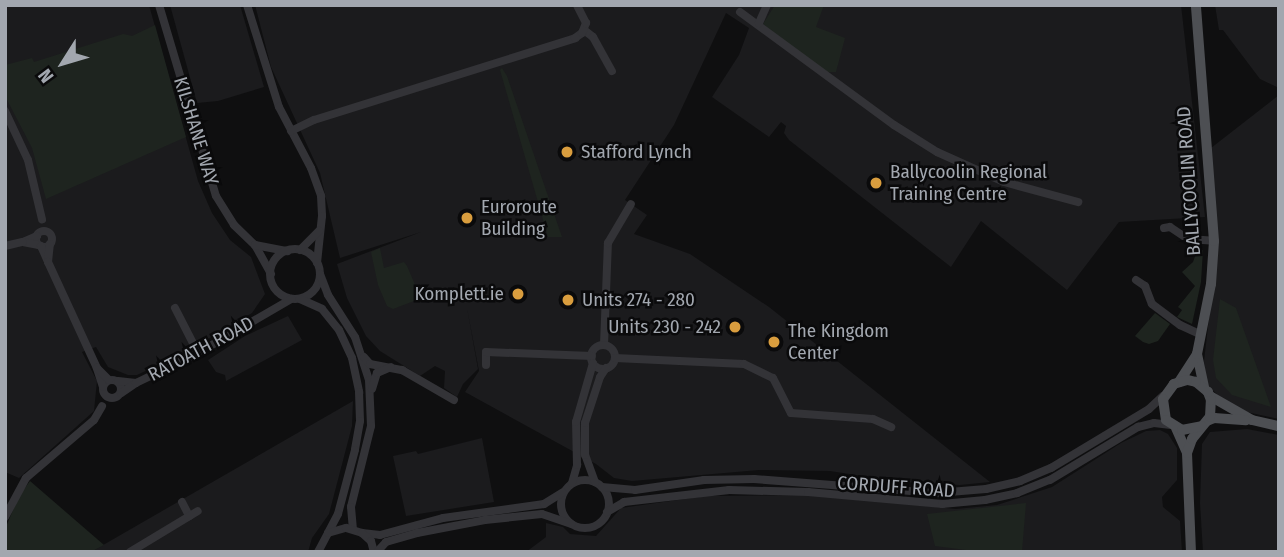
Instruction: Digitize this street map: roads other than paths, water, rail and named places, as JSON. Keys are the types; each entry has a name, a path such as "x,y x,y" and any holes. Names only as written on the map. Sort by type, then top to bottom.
{"main road":[{"name":"BALLYCOOLIN ROAD","path":"1179,382 1197,354 1211,284 1214,241 1196,5"},
{"name":"BALLYCOOLIN ROAD","path":"1197,354 1207,392"},
{"path":"1187,453 1163,412 1164,395 1179,382 1192,381 1252,420"},
{"path":"1191,552 1187,453 1192,439 1204,424 1212,406 1207,392"},
{"path":"1173,426 1188,431 1214,418 1252,420 1279,426"}],"street":[{"name":"KILSHANE WAY","path":"159,5 216,196 234,225 256,244 271,274"},
{"path":"247,5 269,80 318,187 322,207 317,263 328,295 370,364 391,367 454,400"},
{"path":"291,131 314,120 575,37 584,30 586,23 577,5"},
{"path":"759,23 768,5"},
{"path":"740,12 759,23 894,125 937,152 1004,182 1078,202"},
{"path":"584,30 593,37 612,71"},
{"path":"5,111 28,160 42,219 42,239 48,262 97,368 117,395"},
{"path":"604,345 608,243 631,204"},
{"path":"1164,228 1170,228 1188,239 1214,241"},
{"path":"256,244 288,251 300,250 319,231"},
{"path":"5,246 42,239"},
{"path":"300,250 317,263"},
{"path":"288,251 275,260 271,274 275,289 322,309 339,330 352,358 359,392 360,421 355,450 338,514 318,552"},
{"path":"296,299 316,288 320,274"},
{"path":"1136,280 1145,286 1152,304 1180,325 1201,335"},
{"name":"RATOATH ROAD","path":"265,314 275,289"},
{"name":"RATOATH ROAD","path":"5,517 26,478 94,420 102,406 136,383 198,353 296,299"},
{"path":"176,308 198,353"},
{"path":"572,483 576,470 576,422 592,359 597,347 604,345 611,348 615,358"},
{"path":"486,365 486,352 592,359 599,368 606,368"},
{"path":"363,355 371,401"},
{"path":"328,533 339,528 353,528 371,541 375,552 386,542 485,520 542,514 571,524 591,527 601,521 607,512 608,499 585,455 585,423 600,377 615,358"},
{"path":"615,358 744,363 773,378 791,414 873,419 891,427"},
{"path":"353,528 351,507 369,438 373,380 377,373 391,367"},
{"name":"RATOATH ROAD","path":"108,385 136,383"},
{"path":"108,385 117,395"},
{"path":"102,406 108,385"},
{"name":"CORDUFF ROAD","path":"598,484 635,490 680,483 754,479 937,493 986,489 1020,481 1051,468 1149,410 1164,395"},
{"name":"CORDUFF ROAD","path":"607,512 624,502 729,490 808,492 942,504 985,500 1017,493 1050,480 1138,427 1154,423 1173,426"},
{"path":"362,533 380,535 443,518 544,504 572,483 583,479 598,484"},
{"path":"563,492 562,513 571,524"},
{"path":"181,502 190,516"},
{"path":"130,552 198,511"}],"place":[{"name":"Stafford Lynch","path":"567,152"},
{"name":"Ballycoolin Regional Training Centre","path":"876,183"},
{"name":"Euroroute Building","path":"467,218"},
{"name":"Komplett.ie","path":"518,294"},
{"name":"Units 274 - 280","path":"568,300"},
{"name":"Units 230 - 242","path":"735,327"},
{"name":"The Kingdom Center","path":"774,342"}]}
